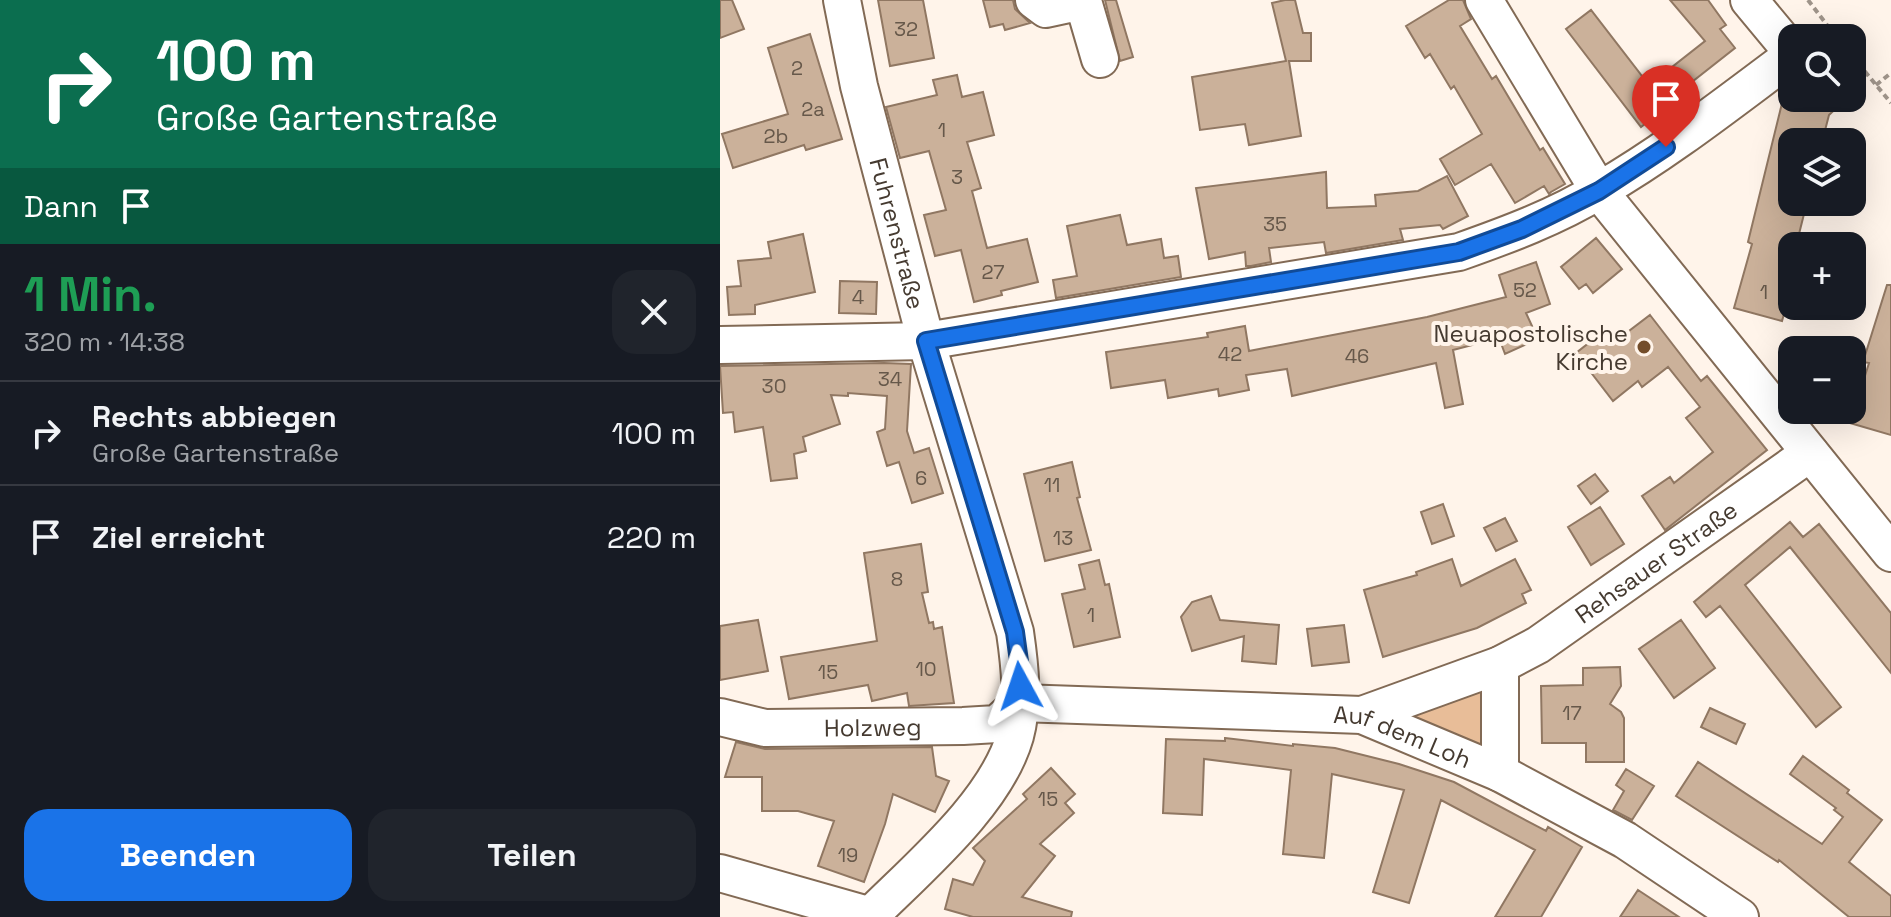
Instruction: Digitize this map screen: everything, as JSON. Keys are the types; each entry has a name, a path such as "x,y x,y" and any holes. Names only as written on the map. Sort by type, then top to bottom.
{"street":[{"name":"Fuhrenstraße","path":"816,0 853,59"},
{"name":"Fuhrenstraße","path":"842,0 853,59 926,341 1015,632 1020,669 1016,734 1006,763 984,798 872,917"},
{"path":"1034,0 1046,9 1083,1 1100,59"},
{"path":"1484,0 1599,191 1891,553"},
{"path":"720,345 926,341 1459,252 1522,229 1599,191 1689,133 1782,63 1788,55 1788,47 1749,0"},
{"name":"Rehsauer Straße","path":"1362,715 1500,665 1538,645 1810,453"},
{"path":"1500,665 1500,773"},
{"name":"Auf dem Loh","path":"1020,703 1362,715 1500,773 1625,840 1740,917"},
{"name":"Holzweg","path":"720,717 765,728 963,726 997,724 1020,703"},
{"path":"720,873 872,917"}],"path":[{"path":"1808,0 1826,24"},
{"path":"1866,73 1891,103"},
{"path":"1876,85 1891,73"}],"shaded area":[{"path":"1478,690 1488,698 1484,748 1402,715"}],"building":[{"path":"720,0 732,0 744,29 720,38"},
{"path":"878,0 923,0 934,58 890,66"},
{"path":"983,0 1013,0 1015,9 1030,23 1005,30 1003,24 990,27"},
{"path":"1105,0 1116,0 1133,57 1120,61"},
{"path":"1295,0 1303,33 1311,33 1311,61 1289,61 1301,136 1249,145 1245,124 1200,130 1192,77 1286,61 1272,3"},
{"path":"1449,0 1463,0 1471,19 1460,26 1492,79 1496,76 1540,150 1543,148 1565,184 1549,194 1544,186 1515,203 1491,164 1455,185 1440,159 1482,134 1454,86 1451,89 1430,54 1425,58 1406,26"},
{"path":"1670,0 1708,0 1726,25 1720,29 1735,48 1664,104 1666,107 1641,127 1566,29 1591,10 1649,85 1705,41"},
{"path":"810,34 842,139 806,150 804,145 733,168 722,134 788,114 768,48"},
{"path":"957,75 962,97 983,92 994,135 967,142 981,188 972,191 987,248 1027,239 1038,282 1001,291 1002,295 974,302 961,250 935,256 924,215 946,210 929,151 900,158 886,107 937,95 933,80"},
{"path":"1780,112 1832,112 1826,128 1778,128 1778,216 1804,216 1800,232 1778,232 1778,320 1734,308 1752,244 1748,242"},
{"path":"1326,172 1327,208 1376,206 1375,195 1418,191 1447,176 1468,216 1443,229 1440,225 1400,229 1403,240 1326,253 1324,242 1269,248 1271,262 1251,266 1246,266 1245,252 1209,259 1196,188"},
{"path":"1120,215 1127,245 1161,239 1164,258 1178,256 1181,277 1056,298 1053,280 1077,276 1067,226"},
{"path":"803,234 815,292 755,305 755,314 729,315 727,287 741,286 738,261 771,258 768,242"},
{"path":"1596,238 1622,269 1593,293 1586,284 1579,289 1561,267"},
{"path":"1536,262 1550,304 1526,313 1538,339 1505,354 1499,338 1453,350 1463,404 1445,408 1436,363 1292,396 1287,369 1246,375 1249,390 1219,396 1218,389 1168,398 1165,380 1111,388 1106,352 1208,337 1207,333 1245,326 1249,351 1427,317 1506,297 1499,275"},
{"path":"840,281 877,282 876,314 839,313"},
{"path":"1887,285 1891,285 1891,435 1853,424 1866,424 1866,372 1869,363 1866,362 1866,352"},
{"path":"1650,315 1701,381 1707,376 1767,450 1665,530 1642,496 1670,477 1674,483 1713,452 1686,418 1700,407 1668,367 1642,387 1638,381 1613,401 1576,353 1608,328 1617,340"},
{"path":"911,364 907,431 914,453 929,448 943,493 912,503 899,462 887,466 877,432 885,429 887,396 831,395 840,424 803,437 806,451 794,454 797,478 771,481 763,427 735,432 733,412 723,413 720,366"},
{"path":"1072,462 1080,497 1077,498 1091,550 1045,561 1024,474"},
{"path":"1595,474 1608,491 1591,504 1578,486"},
{"path":"1443,504 1454,536 1432,544 1421,512"},
{"path":"1600,507 1624,544 1591,565 1568,527"},
{"path":"1505,518 1517,541 1496,551 1484,528"},
{"path":"1790,522 1803,537 1819,524 1891,613 1891,673 1790,547 1745,585 1841,707 1816,727 1720,606 1706,617 1694,602"},
{"path":"921,544 928,592 922,593 929,623 933,622 934,629 942,627 954,703 909,706 907,693 872,701 868,685 789,699 781,657 877,641 864,553"},
{"path":"1452,559 1461,586 1515,559 1531,590 1522,594 1526,603 1477,628 1383,657 1364,590 1417,575 1416,572"},
{"path":"1099,560 1105,585 1109,584 1120,637 1074,647 1062,594 1085,589 1079,565"},
{"path":"1211,596 1220,620 1279,625 1276,664 1242,661 1244,636 1192,651 1181,617 1192,602"},
{"path":"758,620 768,671 720,680 720,626"},
{"path":"1681,620 1715,668 1674,698 1639,649"},
{"path":"1344,625 1349,662 1312,666 1307,629"},
{"path":"1620,667 1621,686 1610,704 1624,718 1624,762 1586,762 1586,743 1542,743 1541,686 1583,685 1583,668"},
{"path":"1710,708 1745,724 1736,744 1701,727"},
{"path":"1225,738 1335,748 1399,764 1454,782 1546,831 1548,827 1582,847 1541,917 1495,917 1535,850 1441,800 1409,903 1373,892 1404,790 1332,774 1324,858 1283,854 1291,770 1204,759 1202,815 1163,813 1166,739 1225,741"},
{"path":"736,742 765,749 932,747 936,776 949,781 935,812 893,794 864,882 818,866 834,821 798,811 762,811 762,777 725,777"},
{"path":"1803,756 1849,790 1847,793 1882,820 1849,862 1891,896 1891,917 1849,917 1779,860 1676,796 1698,762 1822,844 1843,817 1834,810 1836,808 1790,774"},
{"path":"1051,768 1075,794 1065,803 1074,813 1040,844 1055,856 1022,897 1072,912 1071,917 973,917 945,909 953,879 973,885 985,861 973,848 1027,799 1023,794"},
{"path":"1626,769 1654,786 1632,820 1613,810 1624,791 1616,785"},
{"path":"1638,890 1679,917 1620,917"}],"place":[{"name":"Neuapostolische Kirche","path":"1644,347"}],"route":[{"path":"1020,686 1015,632 926,341 1459,252 1522,229 1599,191 1666,147"}]}
